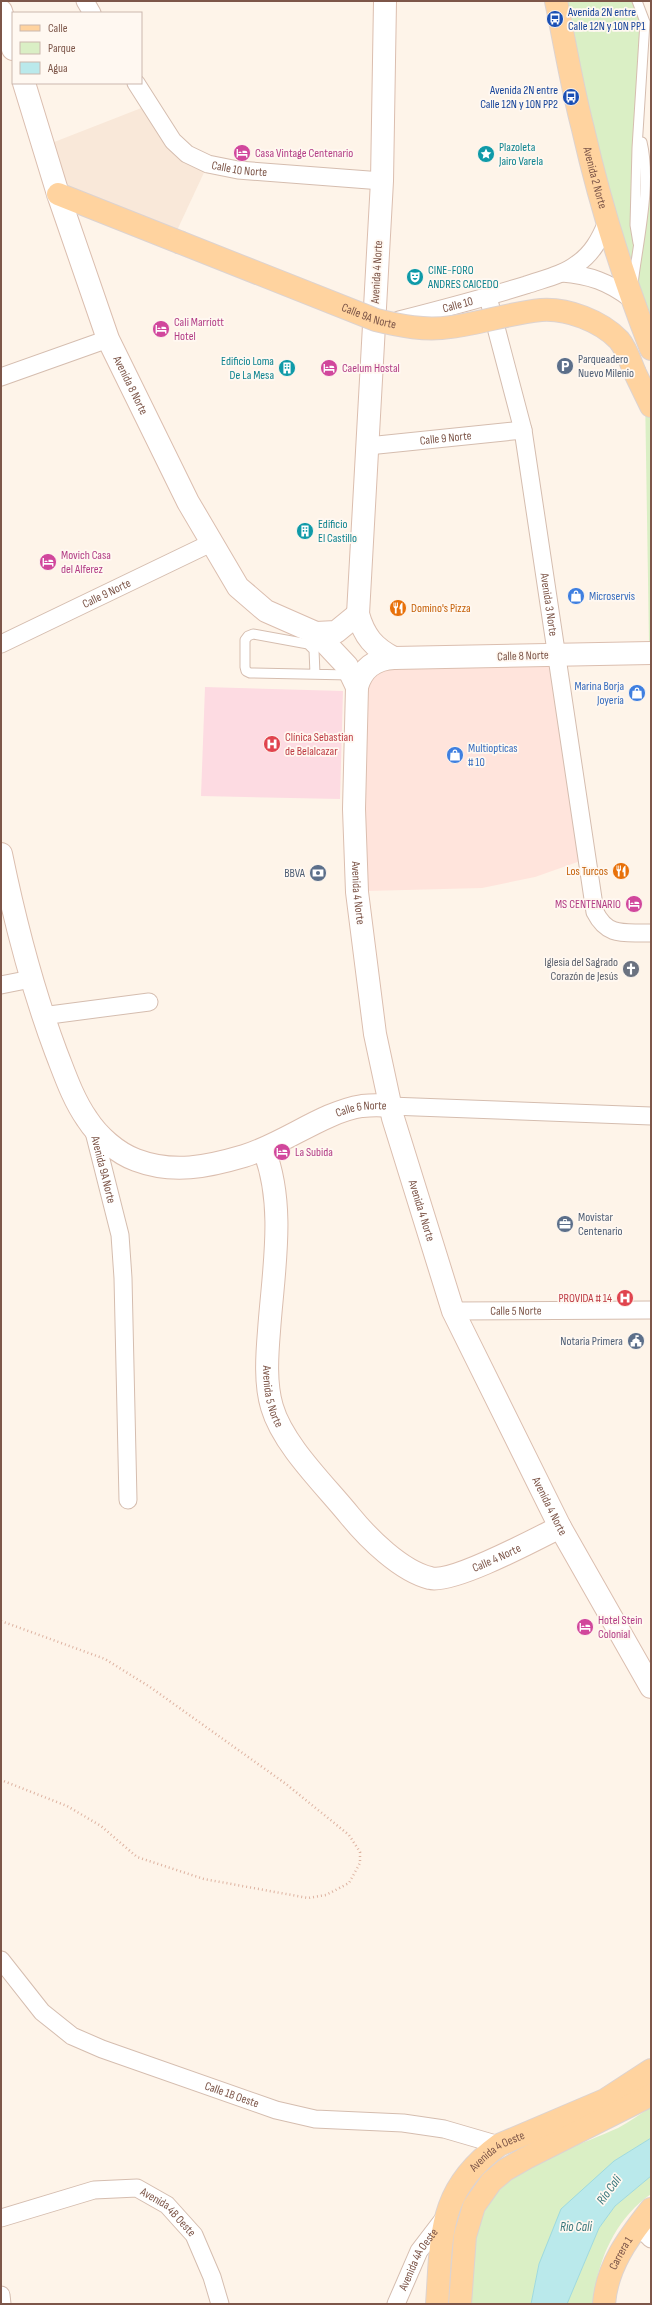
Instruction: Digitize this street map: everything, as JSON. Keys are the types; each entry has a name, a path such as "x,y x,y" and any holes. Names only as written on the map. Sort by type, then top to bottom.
{"main road":[{"name":"Avenida 4 Norte","path":"358,614 382,181 385,1"},
{"name":"Avenida 2 Norte","path":"556,1 582,127 607,222 631,299 651,349"},
{"path":"1,11 12,46"},
{"name":"Avenida 8 Norte","path":"24,84 58,194 108,339 188,502 238,587 285,630 316,633 336,632 358,614"},
{"name":"Calle 9A Norte","path":"58,194 376,320 396,325 419,329 450,327 542,310 566,313 594,321 620,340 651,406"},
{"path":"358,614 364,631 374,646 394,658"},
{"name":"Avenida 8 Norte","path":"316,633 340,658 354,681"},
{"name":"Calle 8 Norte","path":"354,681 359,679 370,665 377,661 394,658 651,653"},
{"name":"Avenida 4 Norte","path":"354,681 354,809 357,892 375,1034 390,1106 453,1311 560,1527 651,1687"},
{"name":"Avenida 9A Norte","path":"1,854 31,979 42,1016 75,1098 93,1128"},
{"name":"Calle 6 Norte","path":"93,1128 119,1151 135,1159 170,1169 191,1169 216,1165 264,1150 336,1115 362,1106 390,1106"},
{"name":"Avenida 5 Norte","path":"264,1150 273,1172 276,1202 267,1360 272,1407 285,1437 369,1539 399,1563 430,1579"},
{"name":"Calle 4 Norte","path":"430,1579 456,1575 560,1527"},
{"name":"Avenida 4 Oeste","path":"437,2304 440,2241 445,2217 453,2195 467,2174 486,2155 499,2145 605,2100 651,2070"},
{"name":"Avenida 4 Oeste","path":"460,2304 465,2236 469,2219 478,2201 491,2182 505,2170 651,2095"},
{"name":"Carrera 1","path":"604,2304 605,2292 612,2268 625,2241 644,2232 651,2209"}],"street":[{"path":"85,1 91,12"},
{"name":"Calle 10 Norte","path":"137,84 160,124 173,141 187,154 208,164 252,172 382,181"},
{"name":"Calle 10","path":"373,339 399,320 488,297 562,273 577,264 590,252 600,238 607,222"},
{"name":"Calle 10","path":"562,273 582,275 601,280 617,288 631,299"},
{"name":"Avenida 3 Norte","path":"488,297 523,430 595,912 601,924 613,932 651,933"},
{"path":"375,308 399,320"},
{"path":"1,377 108,339"},
{"name":"Calle 9 Norte","path":"368,446 523,430"},
{"name":"Calle 9 Norte","path":"1,644 212,543"},
{"path":"1,985 31,979"},
{"path":"42,1016 149,1002"},
{"name":"Calle 6 Norte","path":"390,1106 651,1116"},
{"name":"Avenida 9A Norte","path":"93,1128 120,1235 123,1278 128,1500"},
{"name":"Calle 5 Norte","path":"453,1311 651,1310"},
{"name":"Calle 1B Oeste","path":"1,1960 42,2012 72,2036 102,2049 276,2110 315,2119 403,2123 444,2129 499,2145"},
{"name":"Avenida 4B Oeste","path":"1,2218 94,2190 137,2188 167,2205 194,2235 212,2276 220,2304"},
{"name":"Avenida 4A Oeste","path":"396,2304 419,2251 445,2217"},
{"path":"419,2251 440,2241 465,2236"},
{"path":"1,2295 2,2304"}],"lane":[{"path":"631,299 638,243 643,225 644,183 643,147 639,132 645,22 637,1"},
{"path":"315,674 312,647 285,630 253,634 248,636 245,640 246,671 250,673 315,674 354,681"}],"path":[{"path":"1,1620 105,1659 150,1687 286,1784 350,1835 360,1852 360,1863 349,1882 326,1896 308,1898 204,1878 137,1857 101,1826 67,1806 1,1780"}],"shaded area":[{"path":"149,105 160,124 208,164 173,239 58,194 44,146"},
{"path":"555,654 586,859 535,877 482,888 367,891 359,679 364,671"},
{"name":"Clínica Sebastian de Belalcazar","path":"205,687 343,691 340,799 201,796"}],"green space":[{"path":"556,1 637,1 645,22 639,132 644,183 651,184 651,349"},
{"path":"645,392 651,406 651,653 649,642"},
{"path":"651,2107 651,2138 614,2161 539,2264 531,2304 471,2304 473,2251 476,2231 488,2204 502,2188 518,2175 537,2163 618,2128"},
{"path":"651,2176 651,2194 638,2204 627,2216 610,2242 599,2272 593,2304 567,2304 599,2228 615,2206"}],"water":[{"name":"Rio Cali","path":"651,2138 651,2176 615,2206 599,2228 567,2304 531,2304 539,2264 561,2209 614,2161"}],"place":[{"name":"Avenida 2N entre Calle 12N y 10N PP1","path":"555,19"},
{"name":"Avenida 2N entre Calle 12N y 10N PP2","path":"571,97"},
{"name":"Casa Vintage Centenario","path":"242,153"},
{"name":"Plazoleta Jairo Varela","path":"486,154"},
{"name":"CINE-FORO ANDRES CAICEDO","path":"415,277"},
{"name":"Cali Marriott Hotel","path":"161,329"},
{"name":"Parqueadero Nuevo Milenio","path":"565,366"},
{"name":"Edificio Loma De La Mesa","path":"287,368"},
{"name":"Caelum Hostal","path":"329,368"},
{"name":"Edificio El Castillo","path":"305,531"},
{"name":"Movich Casa del Alferez","path":"48,562"},
{"name":"Microservis","path":"576,596"},
{"name":"Domino's Pizza","path":"398,608"},
{"name":"Marina Borja Joyería","path":"637,693"},
{"name":"Clínica Sebastian de Belalcazar","path":"272,744"},
{"name":"Multiopticas # 10","path":"455,755"},
{"name":"Los Turcos","path":"621,871"},
{"name":"BBVA","path":"318,873"},
{"name":"MS CENTENARIO","path":"634,904"},
{"name":"Iglesia del Sagrado Corazón de Jesús","path":"631,969"},
{"name":"La Subida","path":"282,1152"},
{"name":"Movistar Centenario","path":"565,1224"},
{"name":"PROVIDA # 14","path":"625,1298"},
{"name":"Notaria Primera","path":"636,1341"},
{"name":"Hotel Stein Colonial","path":"585,1627"}],"water label":[{"name":"Río Cali","path":"609,2190"}]}
